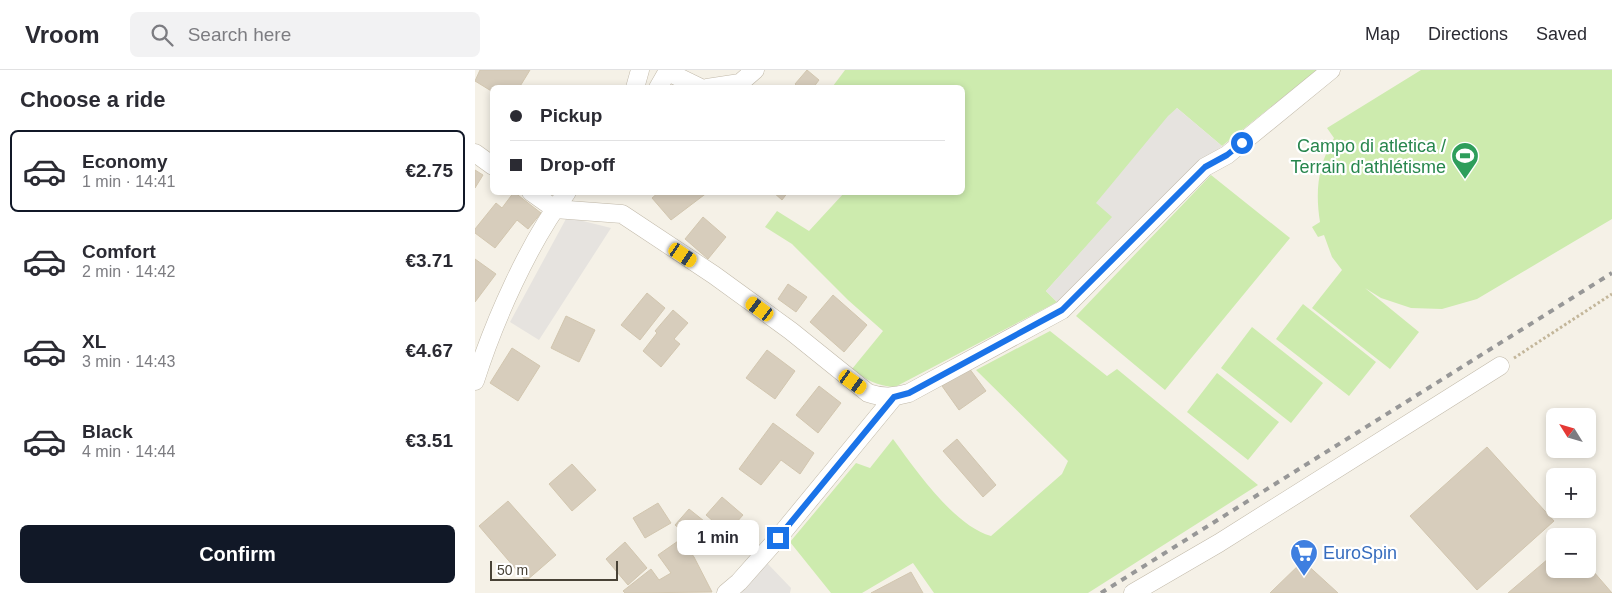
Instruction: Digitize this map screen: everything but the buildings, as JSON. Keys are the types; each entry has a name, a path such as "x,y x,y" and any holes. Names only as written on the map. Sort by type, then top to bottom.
{"street":[{"path":"636,85 641,70"},
{"path":"727,85 741,83 755,70"},
{"path":"534,195 551,215 622,214 714,275 791,331 868,393 880,397 894,397 909,393 1062,310 1205,167 1227,155 1331,70"},
{"path":"659,85 666,74 673,74 695,85"},
{"path":"475,154 490,164"},
{"path":"475,381 485,348 509,294 551,215 565,195"},
{"path":"1134,593 1227,538 1500,366"},
{"path":"726,593 739,582 778,538 894,397"}],"path":[{"path":"1500,366 1612,294"}],"green space":[{"path":"845,70 1317,70 1222,146 1177,108 1097,203 1113,217 1046,291 1057,302 895,387 872,382 852,369 883,331 848,300 792,244 765,227 777,211 809,231 842,195 965,195 965,85 834,85"},
{"name":"Campo di atletica / Terrain d'athlétisme","path":"1421,70 1612,70 1612,219 1477,299 1442,309 1411,308 1381,298 1365,288 1419,332 1390,369 1312,308 1342,270 1332,257 1324,235 1318,237 1312,227 1320,222 1319,178 1324,158 1334,138 1327,128"},
{"path":"1211,175 1290,238 1165,390 1076,316"},
{"path":"1303,304 1376,362 1349,396 1276,339"},
{"path":"1252,327 1323,383 1291,423 1221,368"},
{"path":"1050,331 1107,376 1117,369 1258,485 1088,593 934,593 913,563 862,593 831,593 790,542 856,463 870,468 893,439 949,509 977,530 991,536 1062,474 1068,461 976,370"},
{"path":"1217,373 1279,422 1248,460 1187,412"}],"shaded area":[{"path":"1177,108 1222,146 1202,162 1072,293 1057,302 1046,291 1112,217 1096,203 1168,116"},
{"path":"567,217 611,228 539,340 510,322"},
{"path":"767,563 791,588 790,593 740,593"}],"railway":[{"path":"1101,593 1612,273"}],"place":[{"name":"Campo di atletica / Terrain d'athlétisme","path":"1465,180"},
{"name":"EuroSpin","path":"1304,577"}],"route":[{"path":"778,538 894,397 909,393 1062,310 1205,167 1227,155 1242,143"}]}
